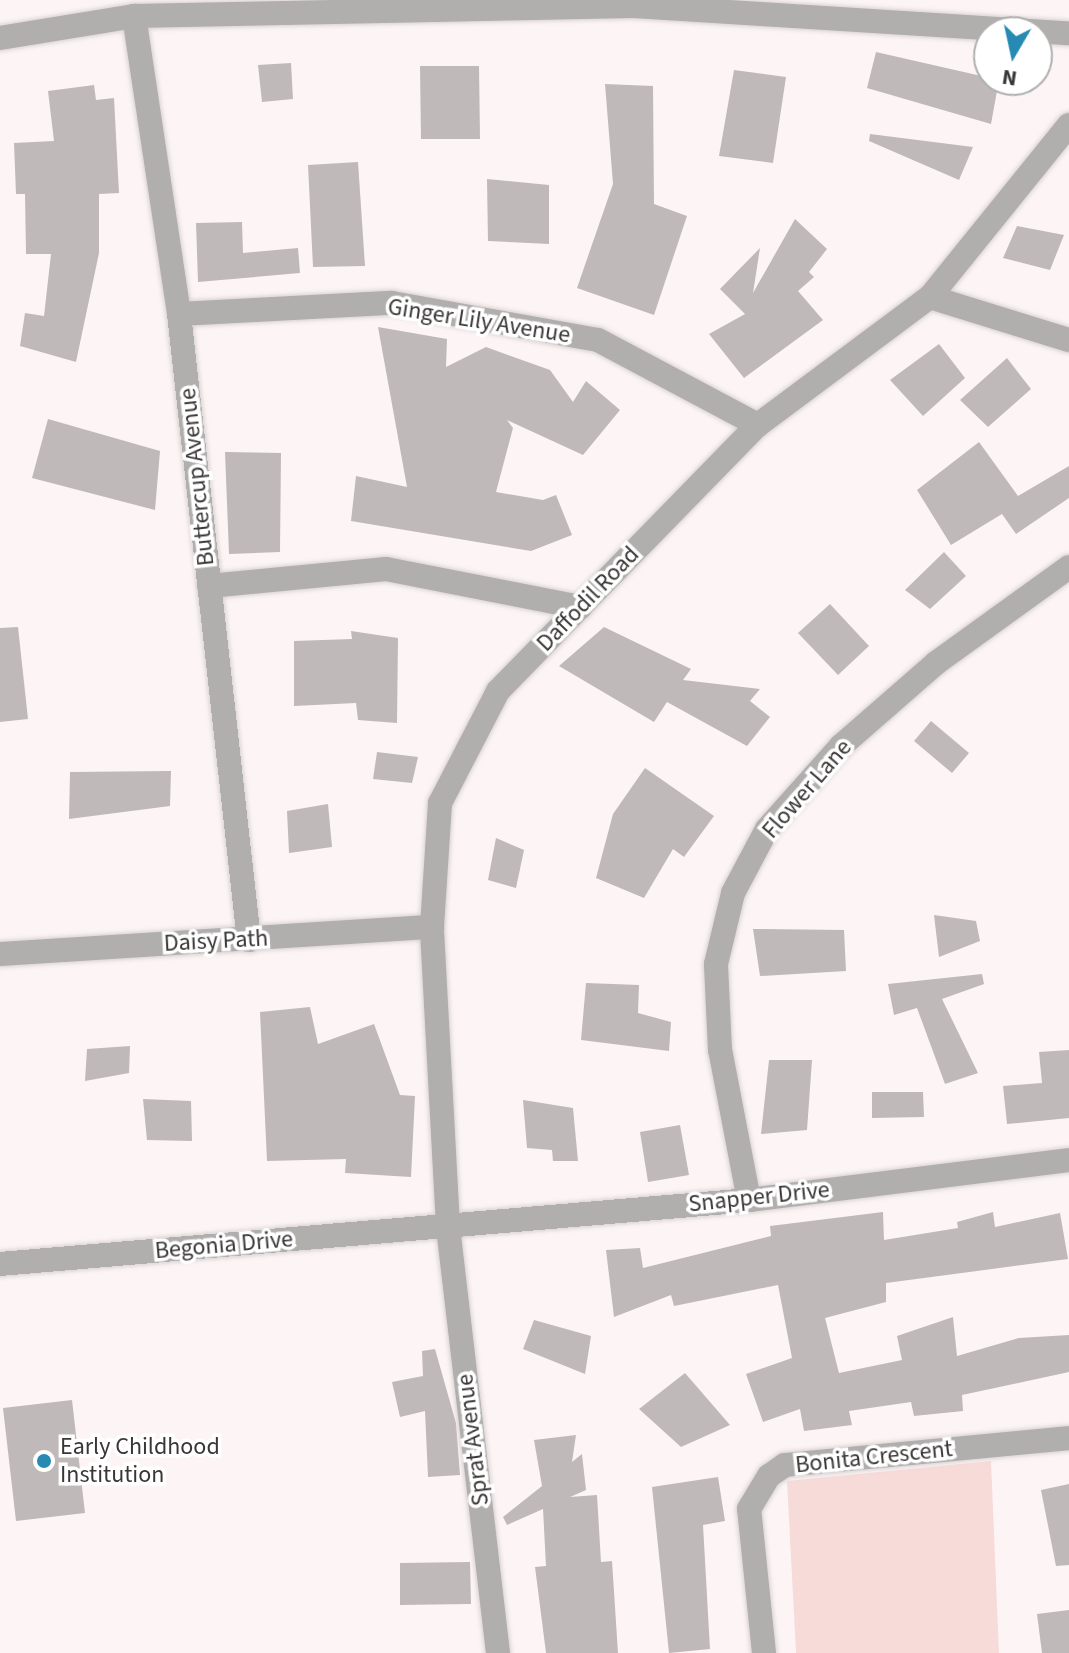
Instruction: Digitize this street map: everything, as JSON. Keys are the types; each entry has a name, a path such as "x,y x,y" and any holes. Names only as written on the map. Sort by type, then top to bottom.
{"street":[{"path":"0,38 134,16 634,6 1069,33"},
{"name":"Buttercup Avenue","path":"134,16 179,314 249,940"},
{"name":"Daffodil Road","path":"448,1226 432,927 440,803 498,691 758,425 930,297 1069,125"},
{"path":"930,297 1069,340"},
{"name":"Ginger Lily Avenue","path":"179,314 392,303 598,340 758,425"},
{"name":"Flower Lane","path":"749,1200 720,1050 716,964 733,893 767,829 841,746 936,663 1069,567"},
{"path":"209,586 386,569 580,607"},
{"name":"Daisy Path","path":"0,954 432,927"},
{"name":"Snapper Drive","path":"448,1226 749,1200 1069,1160"},
{"name":"Begonia Drive","path":"0,1264 448,1226"},
{"name":"Sprat Avenue","path":"448,1226 498,1653"},
{"name":"Bonita Crescent","path":"764,1653 749,1509 769,1476 785,1465 1069,1438"}],"shaded area":[{"path":"991,1461 999,1653 796,1653 787,1481"}],"building":[{"path":"876,52 973,74 973,96 996,96 991,124 867,88"},
{"path":"291,63 293,99 262,102 258,65"},
{"path":"420,66 479,66 480,139 421,139"},
{"path":"734,70 786,77 773,163 719,156"},
{"path":"605,84 653,86 654,204 687,216 654,315 577,288 613,184"},
{"path":"94,85 96,100 114,98 119,193 99,194 99,253 76,362 20,346 25,313 44,316 51,254 26,254 25,194 16,194 14,143 54,141 48,91"},
{"path":"870,134 973,147 959,180 869,141"},
{"path":"358,162 365,266 313,267 308,165"},
{"path":"487,179 549,185 549,244 488,241"},
{"path":"795,219 827,249 809,272 814,277 798,291 823,320 744,378 709,334 745,314 720,289 760,248 753,293"},
{"path":"242,222 243,253 298,248 300,273 198,282 196,223"},
{"path":"1017,226 1064,235 1050,270 1003,258"},
{"path":"378,327 447,339 446,367 486,347 550,370 573,402 586,381 620,410 583,455 507,420 513,428 496,492 543,500 556,495 572,535 531,551 351,521 356,476 407,487"},
{"path":"939,344 965,378 923,416 890,380"},
{"path":"1007,358 1031,389 988,427 960,400"},
{"path":"48,419 160,451 155,510 32,478"},
{"path":"979,442 1018,496 1069,466 1069,498 1016,534 1002,514 951,545 917,490"},
{"path":"225,452 281,453 280,552 229,554"},
{"path":"944,552 966,576 930,609 905,590"},
{"path":"830,604 869,646 838,675 798,633"},
{"path":"18,627 28,719 0,722 0,628"},
{"path":"604,627 691,669 683,680 760,689 750,701 770,717 747,746 667,702 654,722 559,666"},
{"path":"351,631 398,638 397,723 358,720 356,703 294,706 294,641 352,639"},
{"path":"931,721 969,753 952,773 914,741"},
{"path":"377,752 418,757 412,783 373,779"},
{"path":"645,768 714,816 684,857 673,849 644,898 596,878 613,814"},
{"path":"171,771 170,806 69,819 70,772"},
{"path":"328,804 332,847 289,853 287,811"},
{"path":"496,838 524,850 516,888 488,880"},
{"path":"934,915 976,921 980,941 939,957"},
{"path":"753,929 844,930 846,971 760,976"},
{"path":"982,974 984,984 942,999 978,1073 945,1084 917,1008 894,1015 888,984"},
{"path":"586,983 639,985 638,1013 671,1022 669,1051 581,1040"},
{"path":"310,1007 318,1044 374,1024 400,1095 415,1096 411,1177 345,1173 346,1159 267,1161 260,1012"},
{"path":"130,1046 129,1073 85,1081 87,1049"},
{"path":"1069,1050 1069,1118 1007,1124 1003,1086 1042,1083 1039,1052"},
{"path":"769,1060 812,1060 807,1130 761,1134"},
{"path":"872,1092 923,1092 924,1117 872,1118"},
{"path":"143,1099 191,1101 192,1141 147,1140"},
{"path":"523,1100 573,1108 578,1161 553,1161 552,1150 527,1148"},
{"path":"680,1125 689,1175 648,1182 640,1132"},
{"path":"883,1212 884,1240 958,1228 957,1222 993,1212 995,1227 1060,1213 1068,1259 886,1283 886,1302 825,1318 839,1373 902,1360 897,1336 953,1317 957,1356 1019,1338 1069,1335 1069,1372 962,1395 963,1411 914,1416 911,1402 849,1411 852,1425 804,1431 800,1409 763,1422 746,1374 792,1358 778,1285 674,1306 671,1295 614,1317 606,1250 640,1248 643,1268 771,1236 770,1226"},
{"path":"534,1320 591,1336 585,1374 523,1349"},
{"path":"435,1349 456,1423 460,1475 428,1477 425,1411 400,1417 392,1382 423,1376 422,1351"},
{"path":"685,1373 730,1425 681,1447 639,1409"},
{"name":"Early Childhood Institution","path":"72,1400 85,1513 16,1521 3,1408"},
{"path":"576,1435 572,1462 582,1454 586,1490 570,1497 597,1495 601,1562 612,1561 618,1653 546,1653 535,1567 546,1566 543,1509 507,1525 503,1517 542,1486 534,1440"},
{"path":"718,1477 725,1521 703,1525 710,1649 669,1653 652,1487"},
{"path":"1069,1484 1069,1565 1056,1566 1041,1490"},
{"path":"470,1562 471,1604 400,1605 400,1563"},
{"path":"1069,1610 1069,1653 1042,1653 1037,1614"}],"place":[{"name":"Early Childhood Institution","path":"44,1461"}]}
